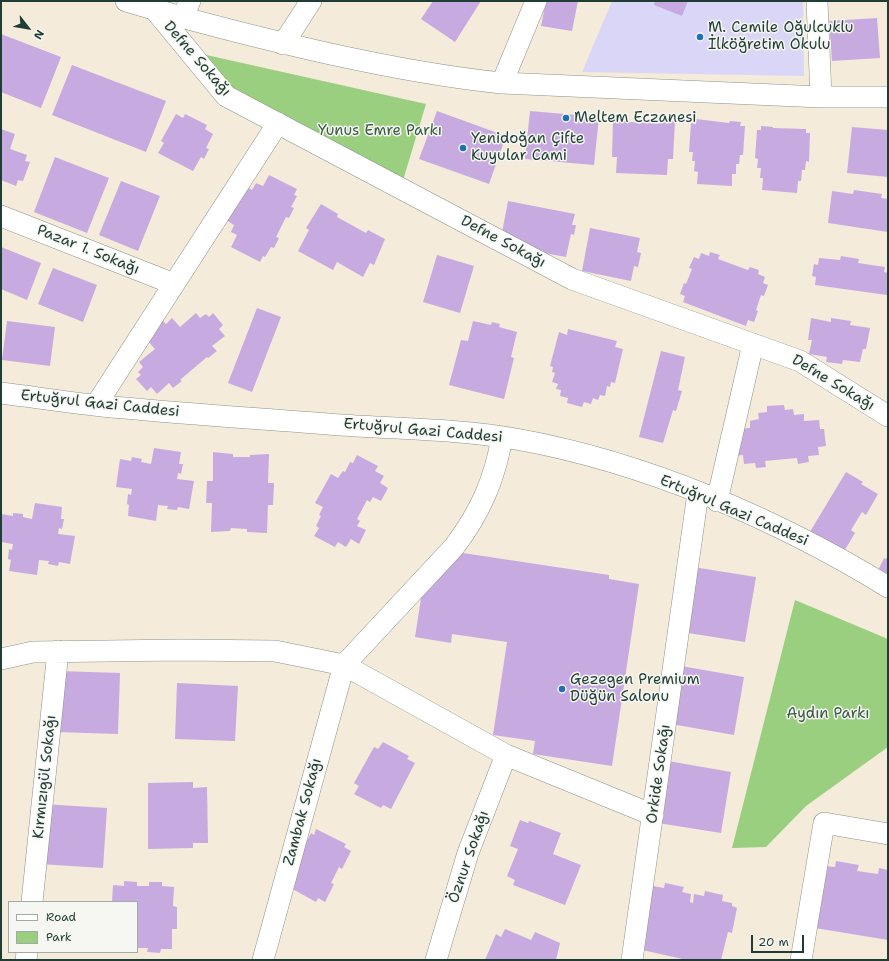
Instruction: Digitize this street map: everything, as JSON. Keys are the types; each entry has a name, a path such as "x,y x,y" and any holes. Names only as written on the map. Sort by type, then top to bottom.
{"street":[{"path":"126,1 155,10 186,10 283,44 411,72 502,83 821,97 888,97"},
{"path":"283,44 311,1"},
{"path":"502,83 536,1"},
{"path":"817,1 821,97"},
{"name":"Defne Sokağı","path":"155,10 226,96 572,278 800,361 888,416"},
{"path":"96,405 278,124"},
{"name":"Pazar 1. Sokağı","path":"1,216 174,284"},
{"path":"717,501 753,344"},
{"name":"Ertuğrul Gazi Caddesi","path":"1,393 96,405 377,428 447,430 542,444 617,464 698,493 777,527 825,551 888,587"},
{"path":"344,665 454,547 468,528 488,491 502,437"},
{"name":"Orkide Sokağı","path":"632,960 698,493"},
{"path":"1,660 33,652 58,651 275,651 344,665 506,755 653,815"},
{"name":"Kırmızıgül Sokağı","path":"32,901 58,651"},
{"name":"Zambak Sokağı","path":"263,960 344,665"},
{"name":"Öznur Sokağı","path":"436,960 468,853 506,755"},
{"path":"800,960 824,823 888,834"}],"shaded area":[{"name":"M. Cemile Oğulcuklu İlköğretim Okulu","path":"612,1 803,1 804,76 582,72"}],"green space":[{"name":"Yunus Emre Parkı","path":"202,54 426,104 401,187 230,88"},
{"name":"Aydın Parkı","path":"795,600 888,639 888,747 806,806 766,847 732,848"}],"building":[{"path":"433,1 481,1 455,42 421,19"},
{"path":"546,1 578,1 572,31 541,26"},
{"path":"655,1 688,1 682,16 654,5"},
{"path":"877,18 880,58 832,61 829,21"},
{"path":"1,34 61,57 41,108 1,92"},
{"path":"72,65 166,101 146,152 52,115"},
{"name":"Yenidoğan Çifte Kuyular Cami","path":"437,111 506,136 489,184 419,159"},
{"path":"530,111 599,117 594,165 525,159"},
{"path":"176,114 183,118 185,114 207,125 205,129 213,134 206,148 209,149 204,159 201,157 193,171 158,153 164,143 161,141"},
{"path":"613,119 626,119 626,122 662,123 662,121 675,121 673,159 668,159 667,175 616,173 617,157 612,157"},
{"path":"696,119 729,123 730,121 741,122 740,126 745,126 743,155 740,155 739,164 736,164 736,174 732,174 732,186 697,184 698,172 694,171 695,161 692,161 693,152 689,152 691,123 696,124"},
{"path":"761,126 806,129 806,133 810,133 809,162 806,161 805,170 802,170 801,181 798,181 797,193 762,190 763,178 760,178 761,168 757,168 758,159 755,158 757,130 761,130"},
{"path":"852,127 888,130 888,177 847,173"},
{"path":"1,129 15,134 10,149 27,155 25,161 30,162 23,181 18,180 16,186 1,180"},
{"path":"55,157 109,178 87,233 34,212"},
{"path":"269,175 297,189 294,195 297,196 291,207 294,208 289,218 286,217 276,237 279,238 274,248 271,247 260,262 231,247 237,235 231,232 234,225 226,220 244,186 252,190 256,183 263,186"},
{"path":"121,181 160,196 138,251 99,235"},
{"path":"854,190 882,194 881,198 888,199 888,232 828,223 832,191 853,194"},
{"path":"508,201 575,214 572,225 576,225 574,235 571,234 566,257 523,249 501,238"},
{"path":"321,204 338,214 337,217 366,233 368,230 385,239 374,265 370,263 363,277 337,262 333,270 298,251 309,230 306,228"},
{"path":"590,228 640,238 637,252 641,253 638,267 634,266 631,281 582,271"},
{"path":"1,247 41,263 27,300 1,289"},
{"path":"710,252 720,255 718,259 748,270 750,267 759,270 758,274 765,277 763,283 768,285 764,296 761,295 754,322 748,320 746,326 683,302 685,296 680,294 692,269 689,268 694,257 699,259 701,253 709,256"},
{"path":"437,255 474,266 460,313 423,302"},
{"path":"841,256 859,259 858,263 885,267 884,272 888,273 887,295 815,285 816,277 812,276 814,264 818,265 819,258 840,260"},
{"path":"53,268 97,285 83,322 38,304"},
{"path":"257,308 281,317 252,392 228,383"},
{"path":"196,313 200,318 206,314 209,317 213,313 223,325 219,329 225,336 212,346 217,351 208,358 207,357 173,388 169,383 157,394 151,387 147,391 136,379 141,375 138,372 143,367 139,362 155,349 147,340 160,318 166,324 172,318 180,327"},
{"path":"811,318 831,322 831,318 851,321 850,325 870,328 866,349 863,349 860,362 843,360 842,364 826,362 827,357 809,354 812,340 808,340"},
{"path":"7,321 55,327 50,366 2,360"},
{"path":"473,321 491,325 492,322 500,324 499,327 517,332 511,357 514,358 504,399 449,385 461,340 468,341"},
{"path":"568,329 617,341 615,347 623,349 615,383 611,382 610,387 607,386 605,396 600,395 598,400 593,398 591,404 584,402 582,407 567,403 568,398 560,396 561,390 556,389 558,384 552,382 555,373 552,372 553,367 550,366 559,332 567,335"},
{"path":"661,351 685,357 678,390 682,391 676,411 673,410 663,443 639,437"},
{"path":"784,405 785,410 793,409 794,415 804,414 804,421 819,420 820,429 824,429 826,446 818,447 819,455 808,456 809,462 798,464 797,458 765,461 766,467 756,468 755,463 744,464 743,455 735,456 736,429 750,428 750,421 759,419 758,413 767,412 767,406"},
{"path":"154,448 181,452 179,464 183,464 181,474 178,473 177,479 194,481 189,509 178,507 177,510 167,509 168,506 158,505 156,521 128,516 128,494 131,495 132,489 116,487 120,459 131,461 132,457 142,459 141,462 151,464"},
{"path":"213,452 233,454 233,457 250,457 250,455 269,454 268,483 274,483 273,505 268,505 267,533 247,532 247,529 231,528 230,531 211,532 212,503 206,503 207,481 213,481"},
{"path":"357,455 378,466 375,471 384,476 380,483 388,488 381,501 373,497 370,502 367,500 357,519 360,521 357,526 366,530 359,544 351,539 346,547 338,542 335,547 314,536 319,528 316,526 321,516 319,515 323,507 315,503 331,474 338,478 343,471 345,472 350,462 353,463"},
{"path":"846,472 863,482 861,484 878,494 866,515 862,512 851,530 855,533 843,553 808,535"},
{"path":"35,503 62,507 61,519 64,519 62,529 59,528 58,534 75,536 70,564 59,562 58,566 48,564 49,561 39,560 37,575 9,571 11,560 8,559 9,549 12,550 13,544 1,542 1,514 13,516 13,513 23,514 23,517 32,519"},
{"name":"Gezegen Premium Düğün Salonu","path":"464,547 463,553 609,575 609,579 639,584 612,766 533,754 535,741 493,735 507,642 452,634 451,643 415,637 424,579"},
{"path":"888,556 888,581 876,575 884,558 886,559"},
{"path":"693,567 756,577 745,642 682,632"},
{"path":"681,666 744,677 734,735 671,724"},
{"path":"59,671 120,673 118,734 56,732"},
{"path":"177,683 238,686 235,741 175,739"},
{"path":"383,742 409,756 407,759 415,763 391,809 383,805 381,808 354,794 359,786 354,783 374,747 378,749"},
{"path":"668,761 731,772 721,833 658,823"},
{"path":"193,782 193,788 207,787 208,843 193,843 193,848 148,849 148,783"},
{"path":"43,804 107,808 103,868 39,864"},
{"path":"520,820 528,823 529,821 561,833 553,854 581,865 565,905 513,885 515,880 507,876 518,849 510,846"},
{"path":"316,829 346,844 344,847 351,851 342,869 339,867 331,883 334,884 325,902 318,898 316,902 287,886 287,879 311,833 314,835"},
{"path":"836,861 859,865 857,871 878,874 879,868 888,870 888,940 815,928 825,866 835,867"},
{"path":"124,881 137,882 137,886 149,886 149,882 162,882 162,886 174,887 173,906 177,907 177,929 172,929 172,949 161,949 160,953 147,952 148,948 138,948 138,901 112,901 113,885 124,886"},
{"path":"665,883 684,887 682,892 691,894 690,902 693,903 694,894 704,896 705,891 723,895 722,901 732,903 732,906 737,908 732,933 728,932 721,960 687,960 638,949 647,888 653,889 653,886 664,888"},
{"path":"505,929 531,940 535,932 560,943 556,960 485,960 496,934 501,937"}],"place":[{"name":"M. Cemile Oğulcuklu İlköğretim Okulu","path":"700,37"},
{"name":"Meltem Eczanesi","path":"566,118"},
{"name":"Yenidoğan Çifte Kuyular Cami","path":"463,148"},
{"name":"Gezegen Premium Düğün Salonu","path":"562,689"}]}
